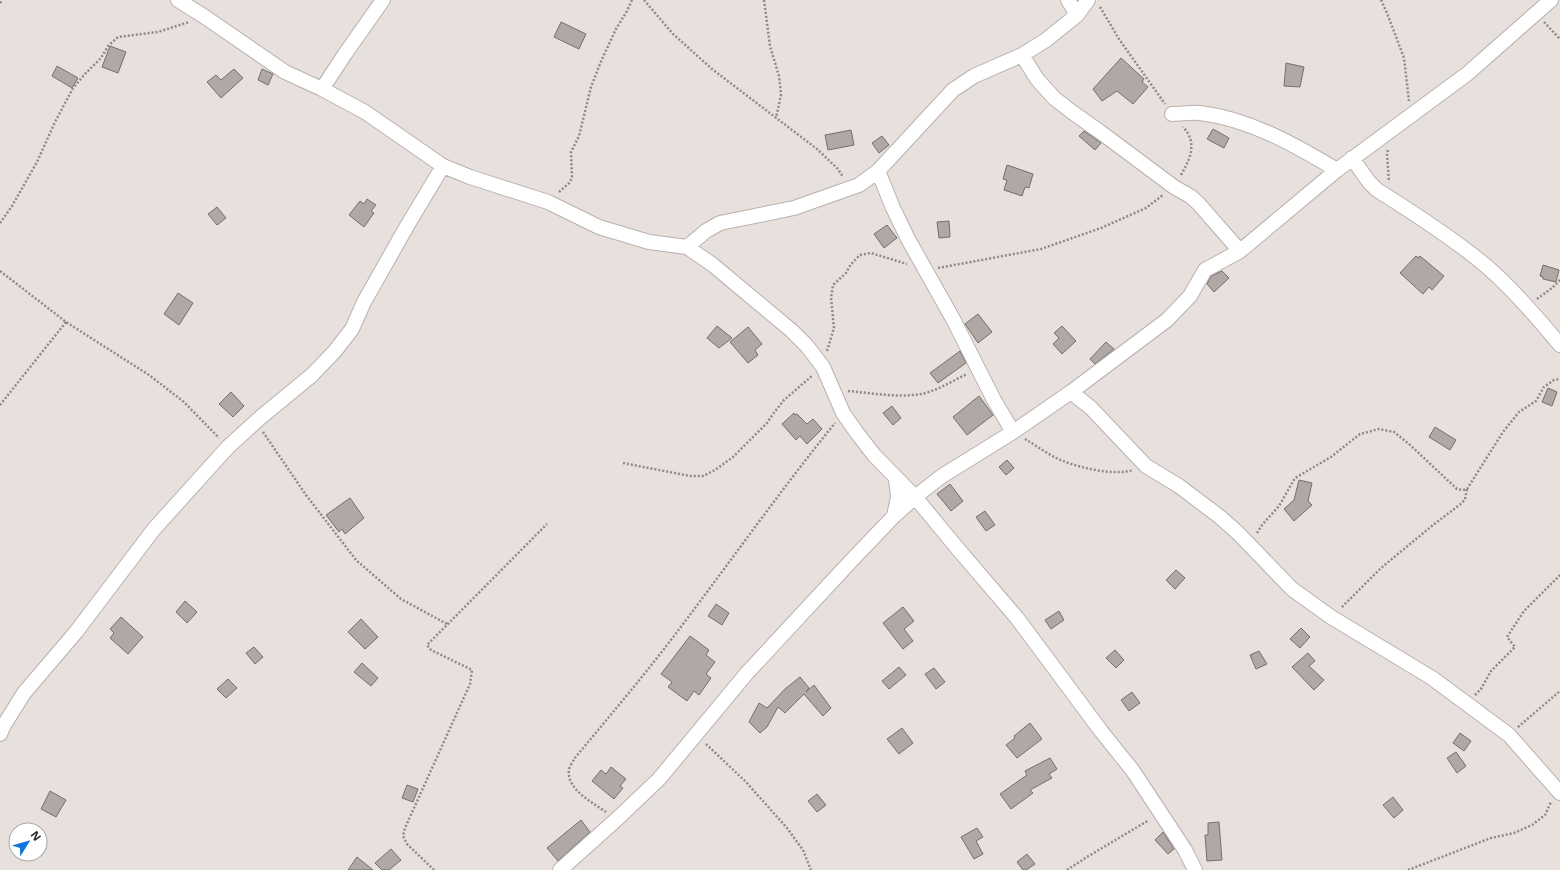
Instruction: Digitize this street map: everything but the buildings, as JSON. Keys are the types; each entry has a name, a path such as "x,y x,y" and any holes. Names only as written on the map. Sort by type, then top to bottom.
{"street":[{"path":"178,0 285,72 322,89 365,112 443,166 470,177 548,202 599,227 649,242 687,247 713,264 792,331 807,346 823,367 834,389 843,413 874,455 915,497 1017,618 1101,731 1133,771 1162,813 1185,850 1195,870"},
{"path":"322,89 344,54 382,0"},
{"path":"1068,0 1077,15"},
{"path":"565,868 660,779 747,673 894,516 915,497 942,476 1013,432 1071,392 1167,320 1190,296 1205,270 1240,250 1336,170 1467,74 1551,0"},
{"path":"687,247 706,231 720,222 794,208 859,185 878,171 953,90 974,76 1022,55 1046,40 1094,3"},
{"path":"1022,55 1037,79 1054,98 1174,186 1190,196 1240,250"},
{"path":"1172,114 1200,113 1236,121 1274,135 1307,152 1336,170"},
{"path":"1352,158 1369,182 1377,190 1455,242 1486,266 1527,306 1560,346"},
{"path":"0,734 24,693 76,632 154,529 228,446 312,376 335,351 352,329 364,302 443,166"},
{"path":"878,171 893,208 953,319 977,368 1013,432"},
{"path":"1071,392 1091,408 1146,466 1179,486 1220,517 1238,533 1292,589 1331,617 1432,678 1509,735 1558,791"},
{"path":"894,516 898,498 896,479"}],"path":[{"path":"548,202 569,183 572,178 571,152 579,136 591,87 604,53 632,0"},
{"path":"644,0 673,34 712,69 817,149 838,169 850,189"},
{"path":"764,0 770,46 779,76 781,95 776,118"},
{"path":"1381,0 1404,58 1411,115"},
{"path":"623,463 690,476 704,476 733,457 763,428 784,400 823,367 834,328 831,298 833,285 846,273 851,264 860,255 871,253 926,271 1041,249 1101,228 1146,208 1174,186 1187,164 1192,148 1188,131 1172,114 1094,3"},
{"path":"1535,13 1560,39"},
{"path":"0,223 12,206 37,162 55,122 73,88 102,58 108,46 118,37 158,32 205,17"},
{"path":"1389,197 1387,154 1396,126"},
{"path":"0,271 66,322 149,374 184,402 228,446"},
{"path":"1527,306 1552,288 1560,280"},
{"path":"0,405 66,322"},
{"path":"834,389 889,395 921,394 941,387 977,368"},
{"path":"1331,617 1382,568 1433,525 1462,503 1465,499 1467,490 1503,432 1519,412 1536,401 1544,387 1554,380 1560,380"},
{"path":"617,819 577,791 570,779 569,770 574,758 673,638 797,470 843,413"},
{"path":"256,422 306,495 356,560 401,599 447,624"},
{"path":"1249,546 1262,525 1279,506 1296,478 1331,457 1360,434 1379,429 1394,432 1457,488 1467,490"},
{"path":"1013,432 1062,461 1094,469 1124,472 1146,466"},
{"path":"434,870 411,850 403,836 405,828 470,684 472,670 428,647 427,645 547,524"},
{"path":"1467,704 1481,688 1491,671 1515,647 1507,637 1524,611 1560,575"},
{"path":"1509,735 1560,691"},
{"path":"696,735 746,782 787,828 803,850 811,870"},
{"path":"1408,870 1491,838 1514,833 1532,826 1545,815 1558,791"},
{"path":"1067,870 1162,813"}]}
